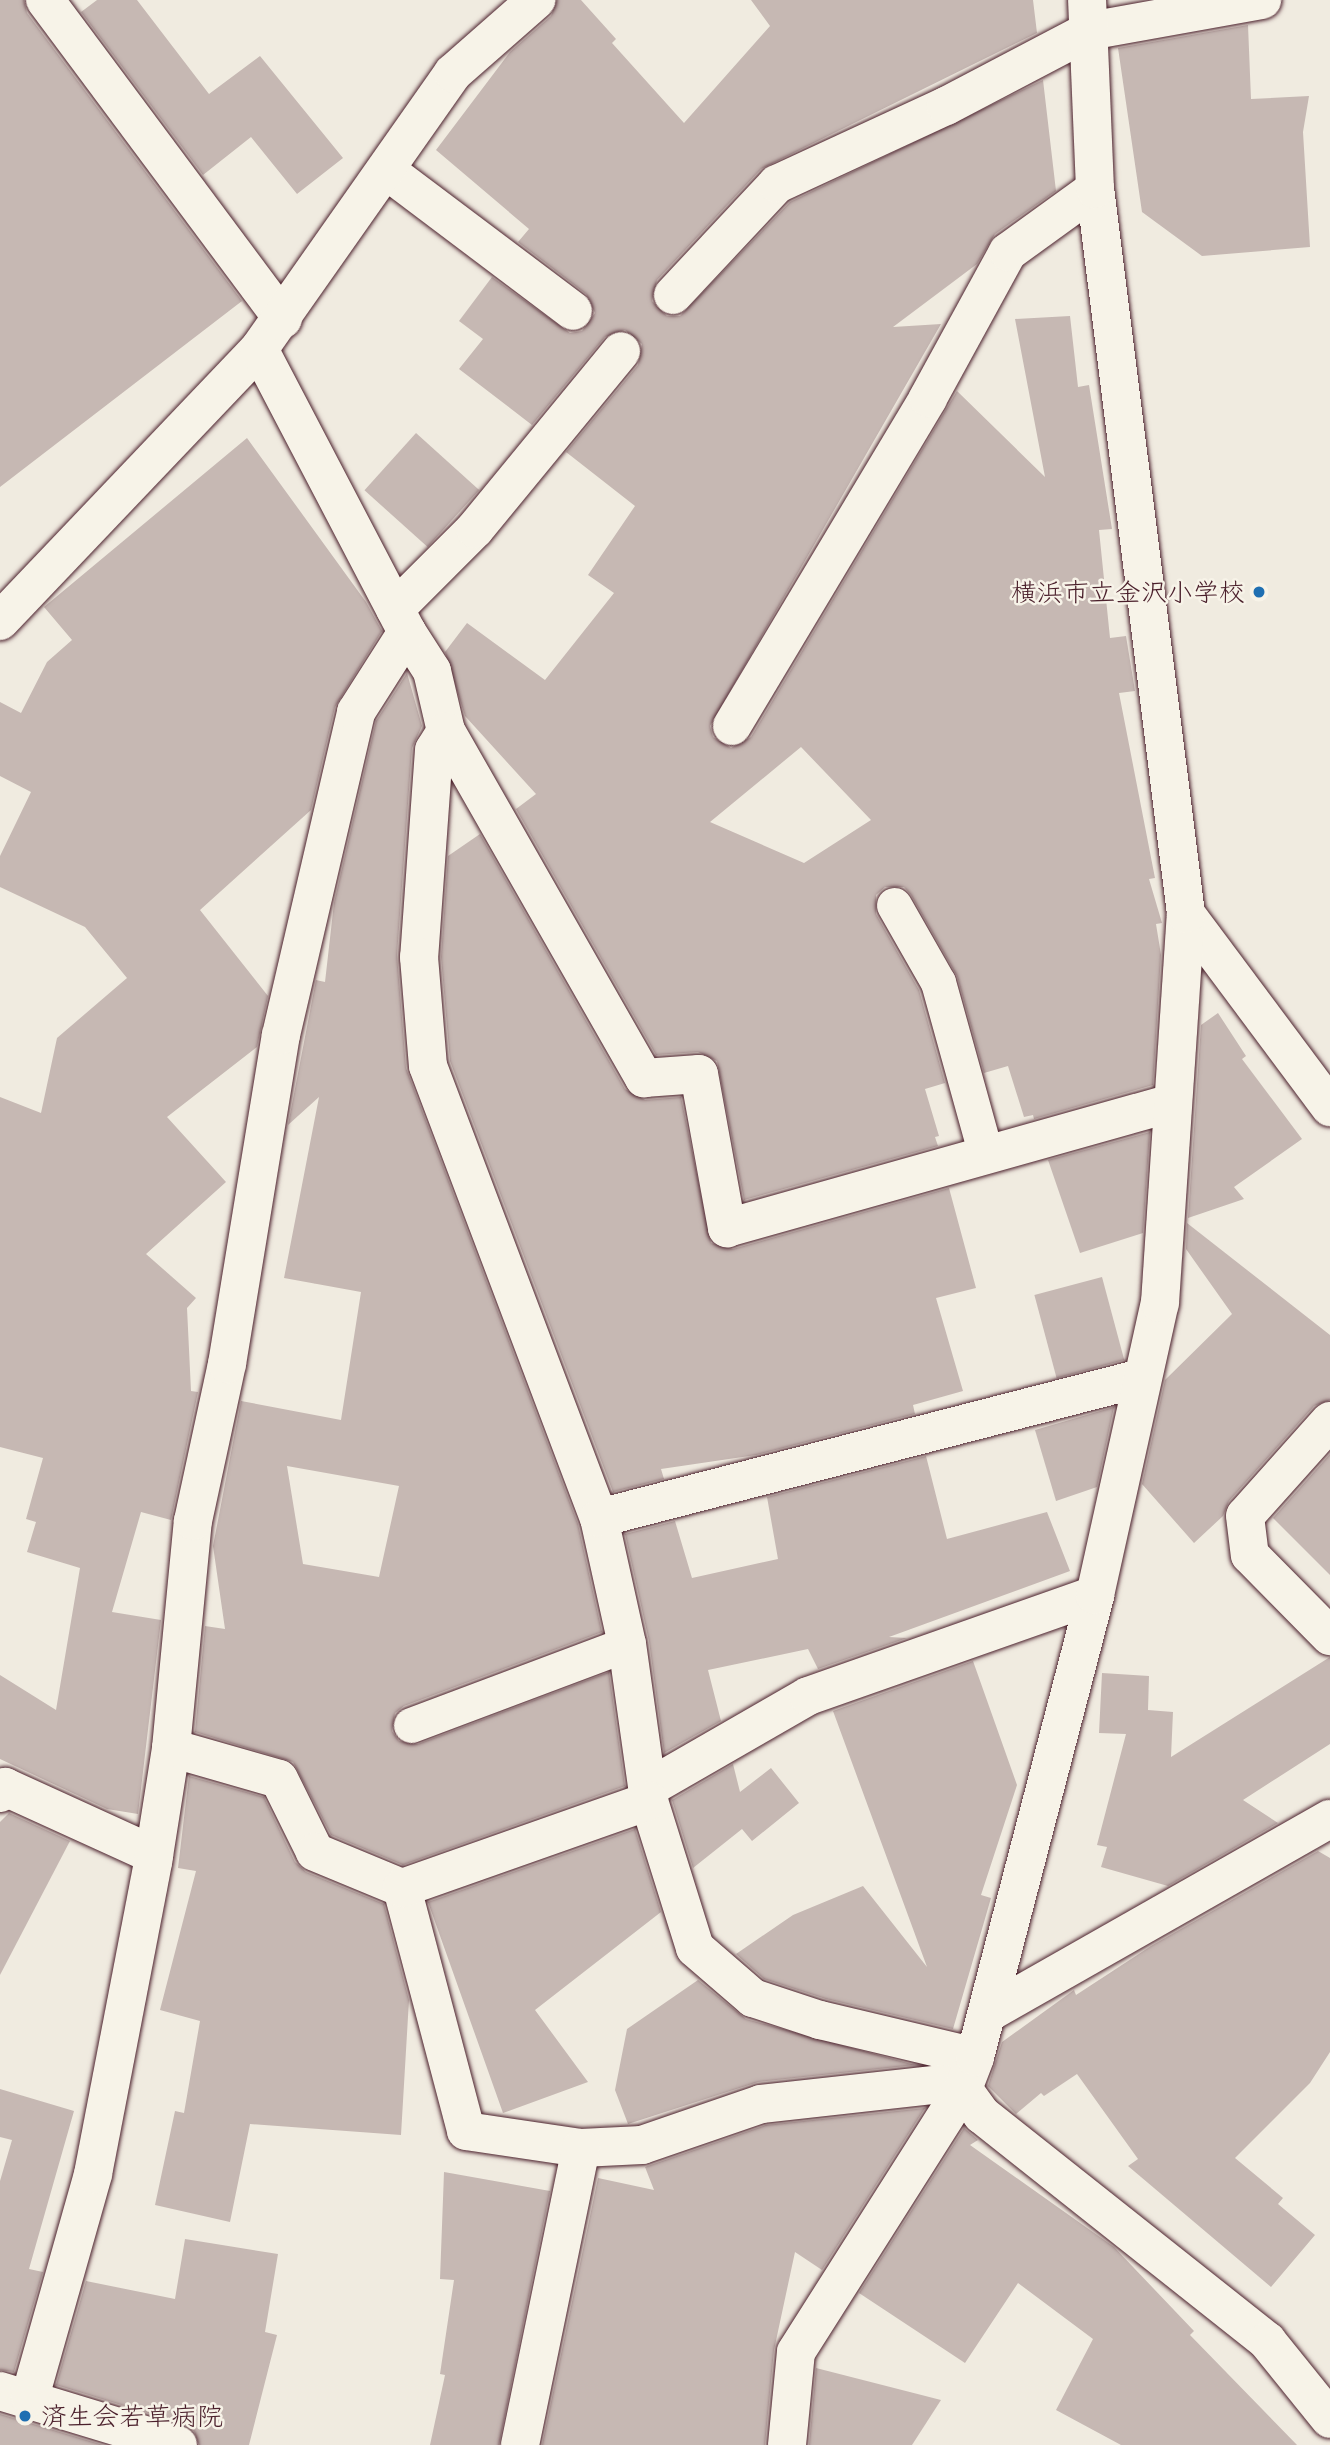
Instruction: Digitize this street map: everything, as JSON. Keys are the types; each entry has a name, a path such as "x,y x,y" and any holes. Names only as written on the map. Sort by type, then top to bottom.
{"street":[{"path":"45,0 283,319"},
{"path":"0,621 259,349 283,319 453,73 536,0"},
{"path":"673,295 777,184 946,106 1088,15 1262,0"},
{"path":"787,2445 796,2352 969,2073 988,2013 1096,1595 1141,1378 1160,1303 1171,1103 1186,914 1095,189 1088,15"},
{"path":"386,170 573,311"},
{"path":"732,726 928,398 1008,252 1095,189"},
{"path":"259,349 401,620 432,671 446,731 644,1078 698,1074 727,1228 1171,1103"},
{"path":"178,2445 15,2394 93,2174 172,1748 193,1521 227,1364 281,1035 356,712 401,620 621,351"},
{"path":"446,731 434,750 419,957 428,1066 599,1518 627,1644 650,1794 695,1948 753,1998 969,2073"},
{"path":"1186,914 1330,1107"},
{"path":"599,1518 1141,1378"},
{"path":"1330,1421 1245,1516 1250,1555 1330,1636"},
{"path":"172,1748 279,1779 315,1852 402,1888 650,1794 808,1696 1096,1595"},
{"path":"0,1793 5,1787 154,1855"},
{"path":"988,2013 1330,1819"},
{"path":"402,1888 466,2131 581,2148 642,2145 761,2104 943,2084 969,2073"},
{"path":"969,2073 982,2116 1267,2341 1330,2419"},
{"path":"520,2445 581,2148"}],"lane":[{"path":"894,905 938,982 986,1155"},
{"path":"411,1725 627,1644"}],"building":[{"path":"0,0 24,0 27,13 242,301 0,487"},
{"path":"97,0 137,0 209,94 260,56 343,158 297,194 251,137 203,175 81,12"},
{"path":"557,0 581,0 616,39 612,43 684,123 770,26 751,0 1033,0 1037,33 761,169 657,280 652,301 667,316 680,316 790,202 1043,80 1056,191 995,234 977,264 893,327 941,324 710,726 713,737 731,748 751,737 957,391 1045,477 1015,319 1070,316 1078,387 1089,385 1112,529 1099,530 1110,638 1126,636 1135,691 1119,693 1155,878 1149,879 1162,923 1156,924 1161,955 1153,1085 1034,1119 1033,1115 1024,1117 1008,1066 984,1073 957,976 911,895 904,887 885,887 876,895 876,914 919,990 945,1083 925,1089 939,1136 935,1137 938,1146 744,1200 717,1061 698,1052 656,1055 516,809 536,794 465,716 445,652 467,623 545,680 614,593 588,575 635,506 566,452 638,365 642,344 625,330 605,337 532,425 459,369 483,339 459,321 492,277 570,333 582,331 595,313 586,294 518,242 529,229 436,150 510,52 551,16","holes":["801,747 871,820 804,863 710,822"]},
{"path":"1248,25 1251,99 1309,96 1303,132 1310,247 1202,256 1142,212 1118,48"},
{"path":"416,433 479,490 428,547 364,490"},
{"path":"247,438 366,602 382,631 335,707 311,810 200,910 268,996 257,1047 167,1117 226,1182 146,1254 196,1298 187,1308 191,1391 198,1392 171,1520 141,1512 112,1612 161,1620 138,1814 107,1809 0,1759 0,1675 56,1710 80,1568 27,1552 36,1522 26,1519 43,1458 0,1447 0,1097 41,1113 57,1038 127,978 85,927 0,887 0,856 31,792 0,776 0,702 21,713 47,662 72,640 44,607"},
{"path":"407,673 422,726 412,748 397,955 406,1068 578,1524 602,1632 404,1706 395,1713 392,1731 399,1741 418,1744 609,1672 625,1786 403,1865 331,1835 293,1762 195,1732 205,1626 225,1629 213,1546 241,1401 341,1420 361,1292 284,1278 319,1097 288,1125 316,980 325,982 334,903 376,721","holes":["287,1466 399,1486 379,1577 303,1564"]},
{"path":"480,834 625,1089 645,1100 681,1097 711,1243 733,1249 949,1188 976,1288 936,1298 963,1391 913,1405 915,1414 756,1455 661,1469 664,1479 613,1492 450,1061 441,957 448,856"},
{"path":"1218,1013 1246,1056 1242,1059 1302,1139 1234,1187 1244,1199 1188,1218 1201,1025"},
{"path":"1150,1132 1143,1233 1080,1253 1048,1160"},
{"path":"1187,1223 1330,1335 1330,1400 1314,1406 1229,1501 1223,1516 1194,1543 1142,1484 1165,1380 1232,1314 1186,1249"},
{"path":"1102,1277 1124,1360 1057,1378 1034,1295"},
{"path":"1114,1407 1097,1487 1056,1501 1035,1430"},
{"path":"1330,1454 1330,1575 1273,1518"},
{"path":"926,1456 947,1539 1047,1512 1070,1571 889,1637 907,1638 818,1669 808,1649 708,1670 721,1721 664,1753 649,1641 625,1534 675,1521 692,1578 778,1559 767,1497"},
{"path":"1330,1657 1330,1744 1243,1800 1278,1823 1168,1886 1101,1867 1107,1847 1097,1845 1126,1734 1099,1733 1102,1673 1149,1676 1148,1710 1173,1712 1171,1757"},
{"path":"973,1661 1017,1785 981,1895 991,1898 953,2029 826,1999 764,1979 736,1954 793,1915 863,1886 927,1967 833,1711"},
{"path":"733,1764 740,1792 771,1768 799,1803 752,1841 742,1829 693,1868 672,1800"},
{"path":"189,1776 264,1797 295,1862 306,1872 384,1904 409,2000 401,2135 250,2124 230,2222 155,2205 175,2111 184,2113 200,2021 160,2010 196,1871 178,1868"},
{"path":"9,1813 70,1841 0,1975 0,1822"},
{"path":"635,1829 661,1912 535,2010 588,2082 503,2113 428,1902"},
{"path":"1318,1851 1330,1858 1330,2052 1310,2083 1235,2158 1283,2198 1278,2204 1315,2235 1271,2287 1128,2166 1138,2159 1077,2074 1044,2096 1041,2093 1016,2114 988,2086 1002,2042 1074,1990 1076,1995 1151,1946"},
{"path":"698,1980 746,2019 915,2065 758,2082 628,2124 615,2090 627,2029"},
{"path":"0,2089 74,2111 29,2269 43,2272 14,2372 0,2370 0,2181 12,2140 0,2137"},
{"path":"925,2108 822,2270 795,2252 774,2350 765,2445 542,2445 598,2178 654,2190 645,2167 766,2125"},
{"path":"964,2128 978,2140 970,2145 1114,2247 1194,2331 1190,2335 1297,2445 1121,2445 1056,2410 1093,2339 1018,2283 965,2363 859,2293"},
{"path":"444,2172 550,2191 499,2445 430,2445 445,2375 440,2374 454,2280 440,2279"},
{"path":"185,2239 278,2254 265,2332 277,2335 249,2445 199,2445 194,2431 184,2424 56,2385 86,2281 175,2299"},
{"path":"816,2368 941,2400 912,2445 809,2445"},
{"path":"0,2414 103,2445 0,2445"}],"place":[{"name":"横浜市立金沢小学校","path":"1259,592"},
{"name":"済生会若草病院","path":"25,2416"}]}
